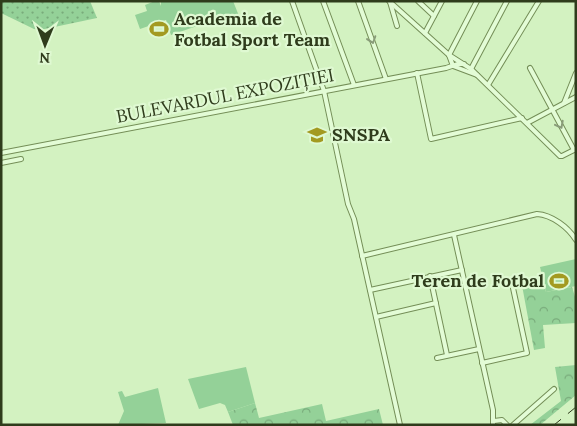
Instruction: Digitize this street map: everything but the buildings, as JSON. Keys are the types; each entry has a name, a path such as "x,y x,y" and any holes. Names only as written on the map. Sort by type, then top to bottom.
{"street":[{"path":"292,1 324,91 348,204 354,219 400,425"},
{"path":"323,1 354,85"},
{"path":"358,1 386,79"},
{"path":"389,1 397,26"},
{"path":"389,1 449,55 479,75 562,156 575,150 530,68"},
{"path":"418,1 434,16"},
{"path":"453,66 449,55 477,1"},
{"path":"471,69 508,1"},
{"path":"488,85 539,1"},
{"path":"425,33 439,2"},
{"path":"453,66 456,62 455,58"},
{"name":"BULEVARDUL EXPOZIȚIEI","path":"1,153 464,64"},
{"path":"453,66 479,75"},
{"path":"417,73 431,139 522,118"},
{"path":"564,104 576,73"},
{"path":"527,123 576,97"},
{"path":"1,163 21,159"},
{"path":"362,256 537,214 547,216 563,226 576,240"},
{"path":"454,235 493,410 493,423 502,420 506,425"},
{"path":"370,290 462,270"},
{"path":"430,276 448,355"},
{"path":"482,363 527,353 513,288"},
{"path":"376,317 436,304"},
{"path":"438,358 479,348"},
{"path":"513,425 554,389"}],"green space":[{"path":"1,1 90,1 97,18 40,30 34,29 1,13"},
{"path":"159,1 161,6 161,1 233,1 239,16 222,22 220,18 171,35 166,20 140,29 135,15 147,11 145,5"},
{"name":"Teren de Fotbal","path":"576,259 576,286 546,292 540,267"},
{"path":"542,276 546,292 572,287 576,300 576,323 543,325 545,348 534,350 521,280"},
{"path":"576,365 576,395 540,425 530,425 561,401 555,367"},
{"path":"246,367 255,403 228,412 225,405 220,403 199,409 188,379"},
{"path":"158,388 166,423 118,425 124,411 118,392 122,391 125,397"},
{"path":"255,403 259,418 322,404 326,421 379,409 383,425 233,425 228,412"}],"railway":[{"path":"554,425 576,407"}],"place":[{"name":"Academia de Fotbal Sport Team","path":"159,29"},
{"name":"SNSPA","path":"317,135"},
{"name":"Teren de Fotbal","path":"559,281"}]}
